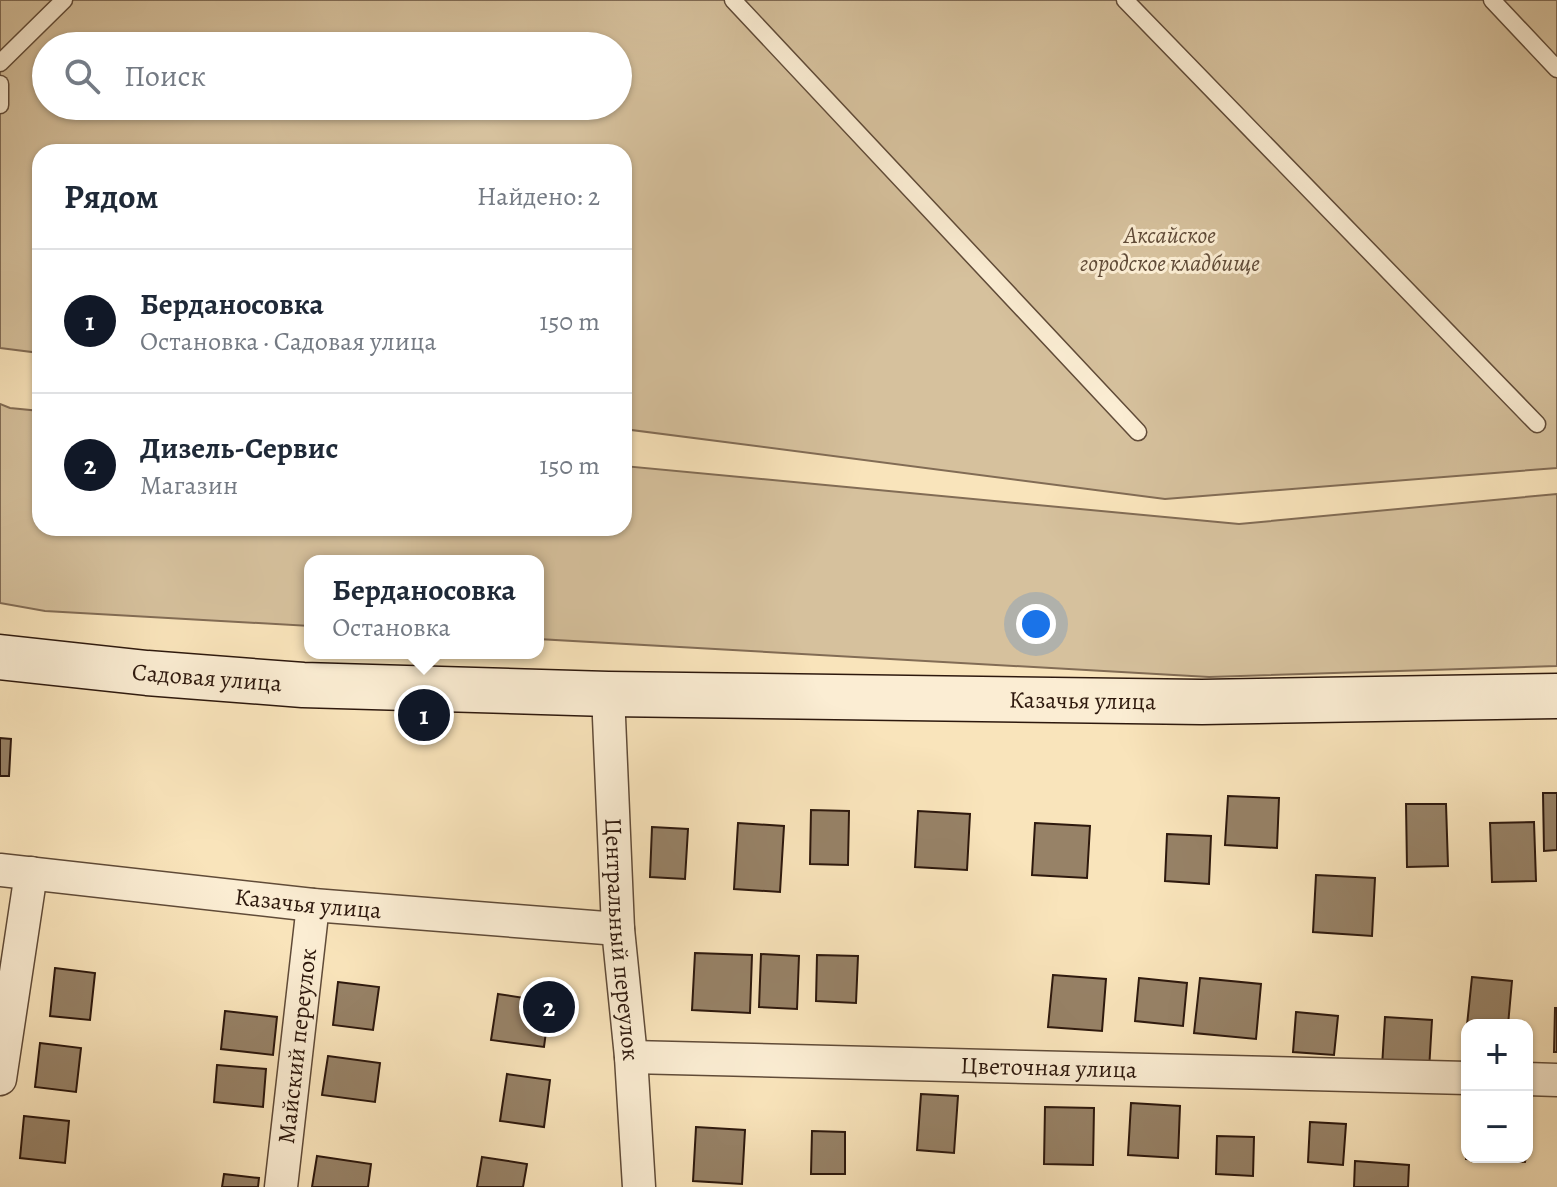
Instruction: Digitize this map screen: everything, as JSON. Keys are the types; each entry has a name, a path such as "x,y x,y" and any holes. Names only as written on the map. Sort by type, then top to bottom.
{"main road":[{"name":"Садовая улица","path":"0,657 147,673 303,685 608,694"},
{"name":"Казачья улица","path":"608,694 1202,702 1557,696"}],"street":[{"name":"Центральный переулок","path":"608,694 618,929 631,1057 639,1187"},
{"name":"Казачья улица","path":"15,871 313,905 618,929"},
{"path":"0,1079 15,871"},
{"name":"Майский переулок","path":"281,1187 313,905"},
{"name":"Цветочная улица","path":"631,1057 1461,1078"},
{"path":"1533,1079 1557,1080"}],"lane":[{"path":"0,63 64,0"},
{"path":"733,0 1138,432"},
{"path":"1125,0 1537,424"},
{"path":"1492,0 1557,69"},
{"path":"0,84 0,105"}],"green space":[{"name":"Аксайское городское кладбище","path":"0,0 1557,0 1557,468 1165,499 632,430 632,144 32,144 32,352 0,348"},
{"path":"0,404 32,410 32,536 632,536 632,467 1239,524 1557,494 1557,666 1209,677 544,639 544,555 304,555 304,626 45,611 0,603"}],"building":[{"path":"0,738 11,739 9,776 0,776"},
{"path":"1543,793 1557,793 1557,850 1544,851"},
{"path":"1228,796 1279,798 1277,848 1225,845"},
{"path":"1406,804 1446,804 1448,866 1407,867"},
{"path":"811,810 849,811 848,865 810,864"},
{"path":"918,811 970,814 967,870 915,867"},
{"path":"1534,822 1536,881 1492,882 1490,823"},
{"path":"738,823 784,826 780,892 734,889"},
{"path":"1035,823 1090,826 1087,878 1032,875"},
{"path":"652,827 688,829 685,879 650,877"},
{"path":"1167,834 1211,836 1209,884 1165,881"},
{"path":"1316,875 1375,878 1372,936 1313,932"},
{"path":"695,953 752,955 750,1013 692,1010"},
{"path":"761,954 799,956 797,1009 759,1007"},
{"path":"817,955 858,956 856,1003 816,1001"},
{"path":"55,968 95,973 90,1020 50,1016"},
{"path":"1053,975 1106,979 1102,1031 1048,1027"},
{"path":"1472,977 1512,981 1509,1019 1468,1019"},
{"path":"1139,978 1187,983 1183,1026 1135,1021"},
{"path":"1200,978 1261,984 1256,1039 1194,1033"},
{"path":"338,982 379,987 373,1030 333,1025"},
{"path":"498,994 550,1002 544,1047 491,1040"},
{"path":"1557,1008 1557,1052 1554,1052"},
{"path":"225,1011 277,1017 273,1055 221,1049"},
{"path":"1296,1012 1338,1016 1334,1055 1293,1052"},
{"path":"1385,1017 1432,1020 1429,1070 1382,1067"},
{"path":"40,1043 81,1048 76,1092 35,1087"},
{"path":"328,1056 380,1063 375,1102 322,1095"},
{"path":"217,1065 266,1069 263,1107 214,1102"},
{"path":"507,1074 550,1080 544,1127 500,1121"},
{"path":"921,1094 958,1096 954,1153 917,1150"},
{"path":"1131,1103 1180,1106 1178,1158 1128,1155"},
{"path":"1045,1107 1094,1108 1093,1165 1044,1164"},
{"path":"24,1116 69,1121 65,1163 20,1158"},
{"path":"1310,1122 1346,1124 1343,1165 1308,1162"},
{"path":"696,1127 745,1130 742,1184 693,1181"},
{"path":"812,1131 845,1132 845,1174 811,1174"},
{"path":"1217,1136 1254,1137 1253,1176 1216,1174"},
{"path":"317,1156 371,1164 368,1187 312,1187"},
{"path":"482,1157 527,1164 523,1187 477,1187"},
{"path":"1355,1161 1409,1165 1408,1187 1354,1187"},
{"path":"224,1174 259,1178 258,1187 222,1187"}],"place":[{"name":"Берданосовка","path":"424,715"},
{"name":"Дизель-Сервис","path":"549,1007"}]}
